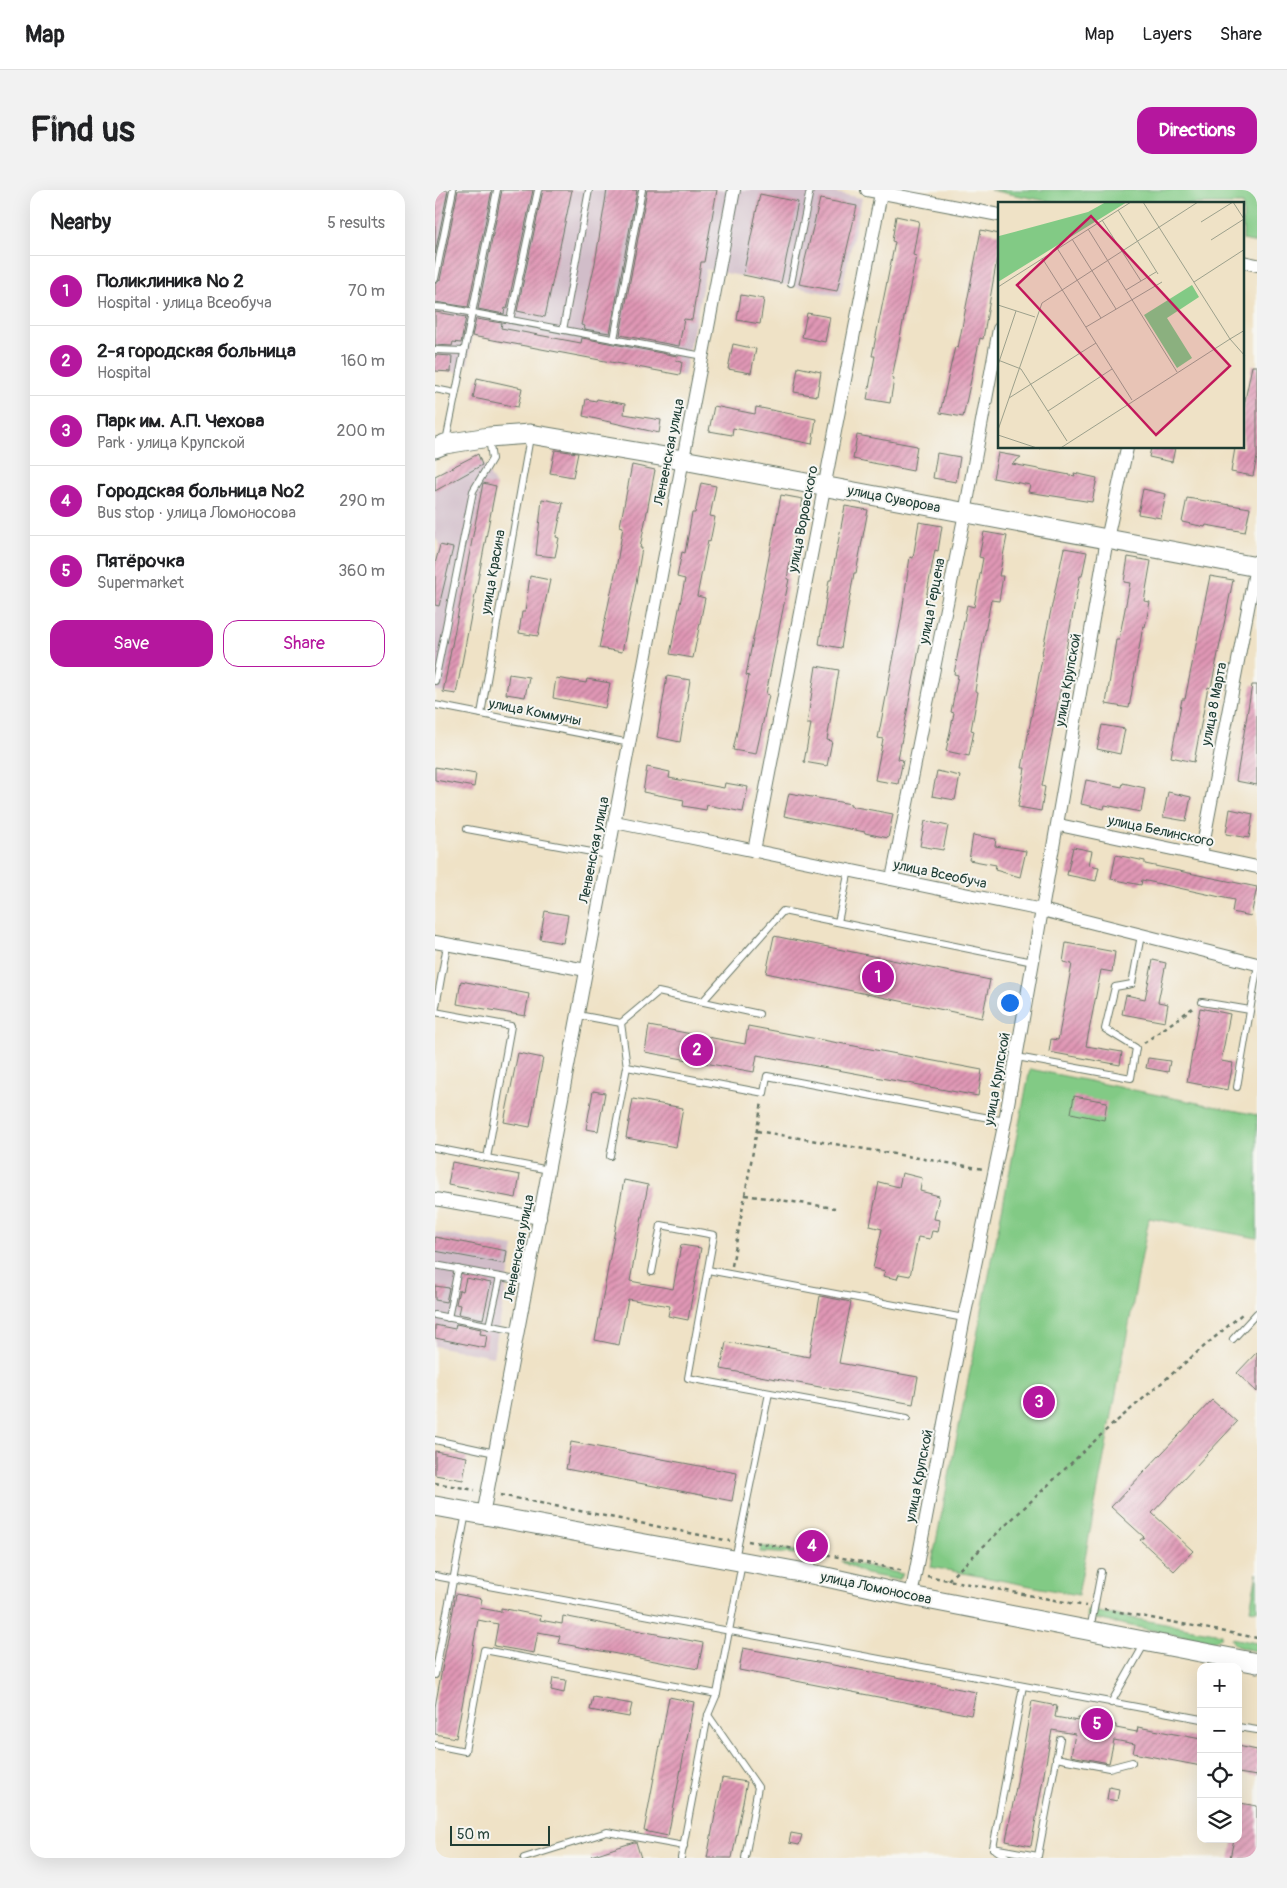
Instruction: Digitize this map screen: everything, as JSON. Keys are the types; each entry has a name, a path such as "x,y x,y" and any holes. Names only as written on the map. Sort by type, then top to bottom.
{"street":[{"name":"Ленвенская улица","path":"475,1514 488,1493 734,190"},
{"path":"867,190 998,215"},
{"name":"улица Воровского","path":"754,850 881,193"},
{"path":"1244,262 1257,265"},
{"name":"улица Герцена","path":"892,879 965,513 998,334"},
{"name":"улица Суворова","path":"440,446 489,437 530,434 683,460 1107,539 1256,564"},
{"name":"улица Крупской","path":"911,1596 964,1318 1005,1121 1059,825 1107,539 1127,449"},
{"name":"улица 8 Марта","path":"1201,855 1256,564"},
{"name":"улица Всеобуча","path":"615,822 1042,910 1257,964"},
{"name":"улица Белинского","path":"1059,825 1257,867"},
{"path":"441,944 587,970"},
{"path":"435,1199 540,1218"},
{"name":"улица Ломоносова","path":"435,1506 822,1576 911,1596 1257,1663"}],"lane":[{"path":"435,279 453,190"},
{"path":"440,446 455,393 497,190"},
{"path":"510,320 538,190"},
{"path":"563,330 589,190"},
{"path":"614,339 641,190"},
{"path":"791,283 810,190"},
{"path":"435,307 703,356"},
{"path":"435,350 464,352"},
{"path":"435,389 455,393"},
{"name":"улица Красина","path":"481,714 530,434"},
{"path":"435,681 473,491 492,459 489,437"},
{"name":"улица Коммуны","path":"435,705 630,743"},
{"path":"467,829 608,855"},
{"path":"838,922 849,870"},
{"path":"704,1000 783,911 1033,962"},
{"path":"1017,1056 1131,1078 1136,1048 1105,1029 1115,988 1132,984 1141,935"},
{"path":"441,944 435,1012 511,1026 487,1158"},
{"path":"1237,1087 1257,970"},
{"path":"621,1023 658,992 704,1000 759,1014"},
{"path":"1203,1002 1250,1010"},
{"path":"578,1015 621,1023"},
{"path":"610,1156 627,1067 621,1023"},
{"path":"627,1067 764,1093 767,1076 1005,1121"},
{"path":"435,1148 549,1170"},
{"path":"652,1272 661,1225 714,1235 688,1378 907,1418"},
{"path":"435,1265 528,1282"},
{"path":"448,1318 458,1269"},
{"path":"707,1270 964,1318"},
{"path":"489,1326 500,1277"},
{"path":"1233,1339 1257,1313"},
{"path":"435,1315 518,1331"},
{"path":"681,1858 708,1715 717,1694 729,1631 739,1561 740,1539 769,1393"},
{"path":"435,1440 495,1453"},
{"path":"435,1675 453,1580 475,1514"},
{"path":"1090,1631 1101,1572"},
{"path":"435,1576 1197,1719"},
{"path":"1111,1703 1146,1642"},
{"path":"435,1745 465,1751 484,1650 717,1694"},
{"path":"993,1848 1023,1686"},
{"path":"708,1715 758,1787 745,1858"},
{"path":"1242,1727 1257,1730"},
{"path":"993,1848 1038,1856 1060,1739"},
{"path":"1056,1758 1109,1768 1132,1762"},
{"path":"524,1858 607,1832 683,1846"},
{"path":"993,1848 1008,1858"}],"path":[{"path":"1136,1048 1203,1002"},
{"path":"731,1274 764,1093"},
{"path":"757,1131 995,1171"},
{"path":"745,1195 835,1208"},
{"path":"948,1580 1104,1432 1242,1313"},
{"path":"435,1483 731,1541 740,1539 829,1555 915,1574 1257,1638"}],"shaded area":[{"path":"435,190 820,190 862,198 840,296 706,269 684,376 472,336 468,364 460,364 459,372 435,371"},
{"path":"478,454 496,486 456,694 435,691 435,564 440,545 435,537 435,476"},
{"path":"435,1232 514,1247 493,1357 435,1346"}],"green space":[{"path":"990,190 1257,190 1257,243 1244,240 1244,202 1052,202"},
{"path":"1030,1069 1257,1115 1257,1238 1149,1218 1078,1595 931,1567"},
{"path":"761,1546 795,1551 795,1554 760,1552"},
{"path":"842,1561 903,1574 898,1580 866,1574"},
{"path":"1257,1573 1257,1610 1250,1609"},
{"path":"1087,1610 1221,1634 1221,1638 1212,1642 1086,1617"},
{"path":"1231,1638 1257,1643 1257,1651 1238,1646"}],"building":[{"path":"435,190 448,190 435,254"},
{"path":"458,190 492,190 468,307 435,302 435,284 440,280"},
{"path":"502,190 533,190 507,309 505,308 504,314 478,309"},
{"path":"543,190 572,190 545,317 517,311"},
{"path":"607,190 637,190 610,333 584,329 585,326 581,325 595,263"},
{"path":"647,190 717,190 704,262 701,262 692,320 684,319 679,346 620,335"},
{"path":"760,194 798,202 781,283 743,275"},
{"path":"820,199 857,206 837,291 799,284"},
{"path":"896,216 919,221 913,255 916,256 892,378 894,379 890,403 867,399 875,356 872,356 895,242 892,241"},
{"path":"981,230 998,234 998,259 983,339 980,338 963,417 940,413 955,347 958,348"},
{"path":"741,295 764,299 760,324 737,320"},
{"path":"435,312 466,317 461,343 453,342 452,346 435,345"},
{"path":"807,313 830,317 825,342 802,337"},
{"path":"476,319 502,323 501,328 581,343 582,338 677,356 676,361 682,362 680,375 472,336"},
{"path":"733,344 756,349 751,373 728,369"},
{"path":"435,355 452,356 451,372 435,371"},
{"path":"1252,366 1257,366 1257,457 1253,476 1231,472 1235,449 1244,449 1244,405"},
{"path":"798,367 821,372 817,396 794,392"},
{"path":"477,378 522,388 518,407 473,398"},
{"path":"586,399 625,404 624,414 661,420 659,433 583,416"},
{"path":"714,406 755,414 756,407 816,419 812,444 733,428 732,435 709,431"},
{"path":"857,435 917,446 913,471 853,459"},
{"path":"1151,449 1175,449 1172,462 1149,457"},
{"path":"555,450 578,453 573,477 550,473"},
{"path":"937,453 960,457 956,482 933,478"},
{"path":"998,453 1021,457 1012,464 1075,476 1074,473 1097,478 1092,502 1028,492 1030,485 993,478"},
{"path":"478,454 482,465 435,491 435,476"},
{"path":"632,465 655,470 640,548 642,548 635,589 622,652 599,648 616,569 623,527 620,526"},
{"path":"483,483 496,486 456,694 443,692"},
{"path":"701,483 716,486 710,516 715,517 697,596 705,598 693,658 670,654 685,579 677,577 682,552 685,553 692,513 695,513"},
{"path":"1143,489 1166,494 1161,518 1138,514"},
{"path":"781,495 803,499 766,694 769,695 756,754 733,750 749,676 746,675"},
{"path":"1187,498 1250,508 1245,532 1182,522"},
{"path":"542,499 563,503 556,537 559,538 555,557 536,555"},
{"path":"845,506 868,510 856,573 854,573 841,648 819,644 829,580 831,580"},
{"path":"919,522 942,526 938,551 935,550 921,639 898,759 903,760 898,784 875,780 883,739 878,738 901,619 910,557 913,558"},
{"path":"984,532 1007,536 999,576 1003,576 999,601 991,600 981,654 975,691 978,692 971,730 974,731 969,756 946,751 954,713 951,712 958,675 954,674 967,605 974,607 983,558 979,557"},
{"path":"440,545 453,548 439,606 435,605 435,564"},
{"path":"1064,548 1087,552 1082,576 1080,576 1062,671 1064,671 1042,786 1045,787 1041,811 1018,807 1025,768 1022,768 1042,653"},
{"path":"1128,557 1151,561 1144,601 1150,602 1145,627 1143,626 1129,708 1106,704 1116,640 1119,640 1130,583 1124,582"},
{"path":"530,576 550,580 538,636 519,633 522,612 525,612"},
{"path":"1210,576 1233,580 1211,688 1208,687 1194,762 1171,757"},
{"path":"816,666 839,670 827,740 832,741 827,766 804,762 811,724 807,724"},
{"path":"509,674 529,677 525,697 506,694"},
{"path":"667,676 690,680 680,742 657,737"},
{"path":"556,678 586,683 587,679 610,683 605,708 553,698"},
{"path":"1252,685 1257,685 1257,785 1236,781"},
{"path":"1102,725 1125,729 1120,754 1097,749"},
{"path":"435,767 476,774 474,787 435,780"},
{"path":"647,767 670,772 669,778 724,788 725,783 748,787 743,812 707,805 706,810 683,806 684,800 643,792"},
{"path":"937,771 960,776 955,800 932,796"},
{"path":"1086,780 1122,787 1123,783 1145,788 1141,812 1105,805 1104,809 1081,804"},
{"path":"1168,792 1191,797 1186,821 1163,817"},
{"path":"789,793 893,814 888,838 784,816"},
{"path":"1230,809 1253,814 1249,838 1226,834"},
{"path":"925,821 948,826 943,850 920,846"},
{"path":"973,835 996,839 995,846 1026,851 1020,877 995,870 996,865 969,860"},
{"path":"1073,847 1092,851 1089,865 1099,867 1096,881 1067,875"},
{"path":"1116,855 1145,861 1145,864 1257,887 1251,916 1232,912 1234,900 1142,880 1141,885 1111,879"},
{"path":"545,911 568,915 563,943 540,939"},
{"path":"774,936 990,980 982,1018 766,973"},
{"path":"1066,943 1115,952 1112,972 1101,970 1086,1046 1122,1052 1120,1065 1049,1052 1051,1039 1058,1040 1072,964 1063,962"},
{"path":"1153,960 1166,963 1158,1002 1168,1004 1165,1022 1122,1014 1126,995 1145,999"},
{"path":"461,981 529,994 525,1016 457,1004"},
{"path":"1200,1008 1230,1014 1221,1061 1233,1063 1228,1090 1187,1082"},
{"path":"649,1026 745,1044 748,1026 982,1070 978,1096 757,1055 754,1072 645,1052"},
{"path":"518,1053 543,1058 530,1127 504,1122"},
{"path":"1148,1058 1170,1061 1168,1072 1146,1068"},
{"path":"593,1091 605,1093 598,1131 586,1129"},
{"path":"1074,1096 1107,1102 1104,1120 1071,1113"},
{"path":"633,1099 683,1108 676,1147 626,1138"},
{"path":"452,1162 520,1175 516,1198 448,1185"},
{"path":"902,1173 922,1178 920,1191 939,1196 934,1219 940,1220 938,1232 932,1231 930,1239 918,1237 910,1276 899,1274 897,1279 883,1276 885,1271 873,1268 882,1229 870,1226 879,1182 899,1187"},
{"path":"624,1180 648,1185 630,1281 673,1289 681,1245 701,1248 688,1320 668,1316 670,1306 628,1299 619,1345 595,1340"},
{"path":"435,1237 507,1251 505,1264 435,1251"},
{"path":"466,1278 491,1283 483,1319 458,1314 460,1305 456,1304 459,1290 463,1291"},
{"path":"435,1286 449,1288 446,1302 435,1300"},
{"path":"820,1296 851,1302 839,1363 918,1377 913,1404 721,1369 726,1342 809,1357"},
{"path":"456,1324 481,1329 480,1334 487,1335 485,1348 435,1338 435,1325 455,1329"},
{"path":"1257,1352 1257,1392 1237,1373"},
{"path":"1212,1400 1237,1422 1152,1513 1193,1551 1174,1571 1140,1540 1144,1537 1111,1507"},
{"path":"571,1442 737,1473 732,1501 566,1469"},
{"path":"435,1451 467,1457 463,1480 435,1475"},
{"path":"456,1594 482,1599 480,1608 501,1612 501,1608 541,1616 540,1620 562,1624 563,1616 703,1643 698,1669 558,1643 560,1636 538,1632 534,1653 494,1646 498,1624 478,1620 456,1738 435,1734 435,1707"},
{"path":"743,1648 976,1692 971,1715 739,1670"},
{"path":"553,1678 566,1680 564,1693 551,1690"},
{"path":"593,1697 632,1704 629,1717 590,1710"},
{"path":"669,1697 694,1702 668,1836 644,1831"},
{"path":"1032,1701 1057,1706 1055,1717 1078,1721 1078,1718 1116,1725 1116,1728 1137,1732 1138,1727 1197,1738 1197,1765 1133,1753 1135,1744 1114,1740 1109,1763 1071,1756 1075,1734 1052,1730 1031,1846 1006,1841"},
{"path":"1242,1747 1257,1750 1257,1776 1242,1774"},
{"path":"722,1778 747,1782 732,1858 707,1858"},
{"path":"1109,1787 1119,1789 1117,1801 1107,1799"},
{"path":"1242,1803 1257,1806 1257,1849 1255,1858 1230,1858 1233,1843 1242,1843"},
{"path":"791,1833 802,1835 799,1845 789,1843"},
{"path":"636,1842 641,1858 592,1858 591,1856"}],"place":[{"name":"Поликлиника № 2","path":"878,977"},
{"name":"2-я городская больница","path":"697,1050"},
{"name":"Парк им. А.П. Чехова","path":"1039,1402"},
{"name":"Городская больница №2","path":"812,1546"},
{"name":"Пятёрочка","path":"1097,1724"}]}
